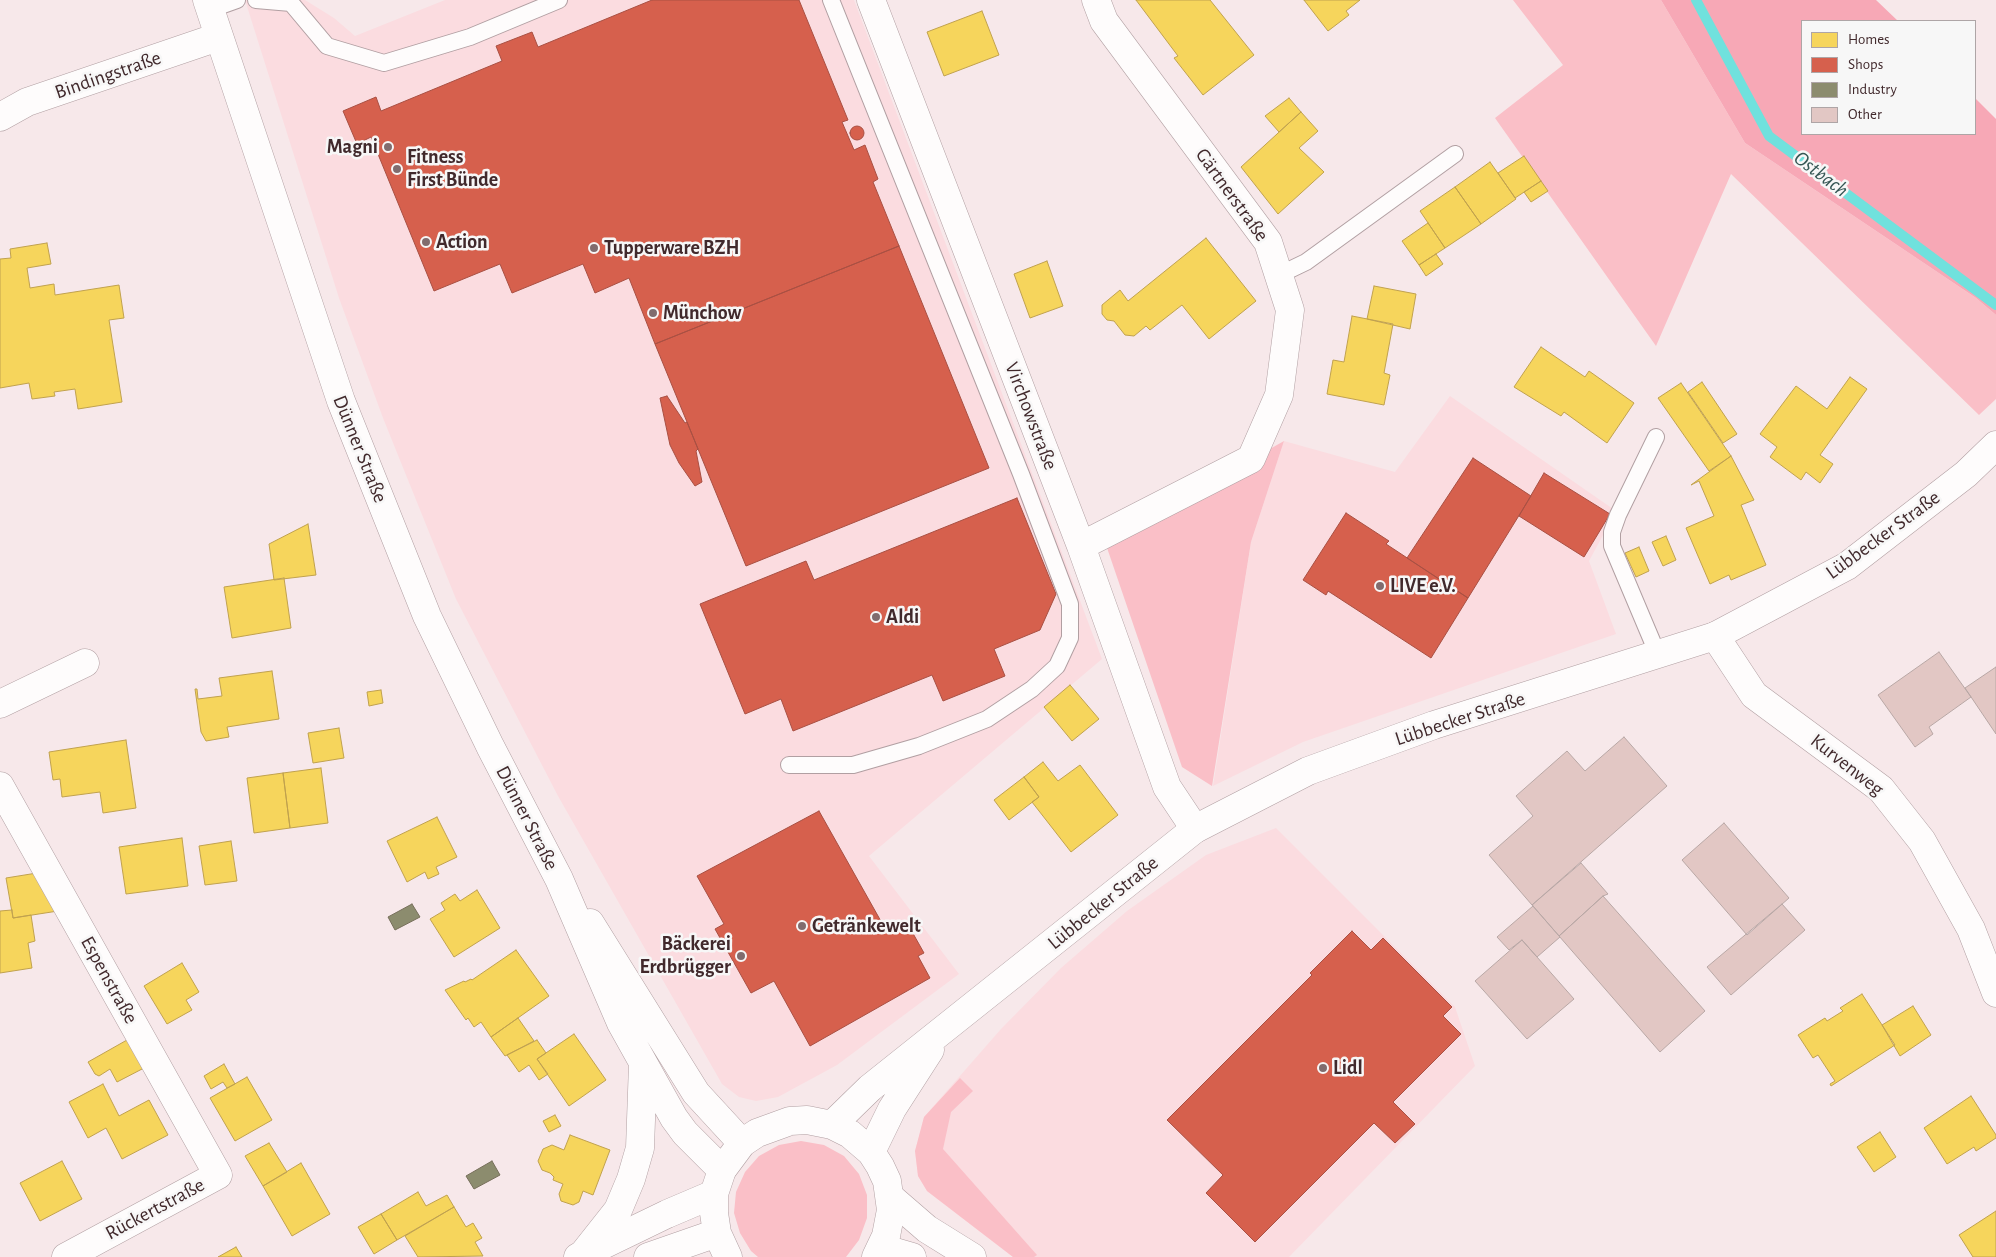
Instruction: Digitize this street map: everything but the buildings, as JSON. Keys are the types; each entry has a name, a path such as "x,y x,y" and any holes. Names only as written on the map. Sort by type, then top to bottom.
{"street":[{"name":"Virchowstraße","path":"871,0 1081,546 1167,787 1195,830"},
{"name":"Gärtnerstraße","path":"1081,546 1251,459 1279,395 1290,310 1268,242 1104,20 1096,0"},
{"name":"Dünner Straße","path":"208,5 341,401 420,598 490,746 558,879 621,1023 674,1118 718,1182"},
{"name":"Bindingstraße","path":"0,117 27,102 218,37"},
{"name":"Lübbecker Straße","path":"832,1125 870,1088 1195,830 1308,771 1434,725 1715,636 1847,566 1966,474 1996,445"},
{"name":"Kurvenweg","path":"1715,636 1754,695 1881,789 1922,840 1971,929 1996,993"},
{"path":"0,704 85,663"},
{"name":"Espenstraße","path":"0,786 218,1175"},
{"name":"Dünner Straße","path":"558,879 596,931 696,1093 742,1143"},
{"name":"Lübbecker Straße","path":"871,1152 892,1109 943,1030"},
{"path":"581,1255 618,1210 631,1179 640,1148 643,1063"},
{"path":"728,1257 717,1233 714,1213 718,1182 742,1143 757,1132 790,1121 807,1120 832,1125 850,1134 871,1152 883,1174 890,1197 890,1224 878,1253 912,1257"},
{"name":"Rückertstraße","path":"66,1257 218,1175"},
{"path":"581,1255 667,1214 718,1182"},
{"path":"890,1197 927,1229 972,1257"},
{"path":"648,1257 717,1233"}],"lane":[{"path":"208,5 237,0"},
{"path":"256,0 291,3 328,46 384,64 470,37 559,0"},
{"path":"789,765 853,765 919,746 987,719 1032,689 1057,666 1070,638 1070,604 1025,483 831,0"},
{"path":"1279,275 1306,262 1455,154"},
{"path":"1656,437 1618,516 1612,532 1612,546 1658,655"}],"shaded area":[{"path":"245,0 305,0 334,18 355,36 445,0 854,0 1102,659 869,856 959,974 837,1065 778,1097 756,1101 739,1097 722,1084 558,796 456,599 383,418 339,298"},
{"path":"1513,0 1661,0 1745,143 1976,298 1996,315 1996,399 1979,415 1731,174 1656,346 1495,118 1563,65"},
{"path":"1661,0 1876,0 1897,20 1801,20 1801,135 1976,135 1976,99 1996,119 1996,315 1976,298 1745,143"},
{"path":"1450,396 1616,511 1589,561 1616,634 1303,742 1213,786 1251,542 1284,441 1395,472"},
{"path":"1284,441 1251,542 1212,786 1182,767 1105,542"},
{"path":"1276,828 1455,1007 1475,1066 1289,1257 1013,1257 927,1191 918,1176 915,1151 924,1117 1001,1029 1061,968 1127,911 1206,855"},
{"path":"960,1078 973,1091 951,1112 943,1149 1037,1255 1034,1257 1013,1257 927,1191 918,1176 915,1151 924,1117"},
{"path":"801,1141 824,1145 844,1156 859,1174 867,1195 867,1218 859,1240 846,1257 758,1257 751,1251 740,1233 734,1213 736,1192 745,1172 759,1156 779,1145"}],"waterway":[{"name":"Ostbach","path":"1696,0 1769,136 1996,305"}],"place":[{"name":"Magni","path":"388,147"},
{"name":"Fitness First Bünde","path":"397,169"},
{"name":"Action","path":"426,242"},
{"name":"Tupperware BZH","path":"594,248"},
{"name":"Münchow","path":"653,313"},
{"name":"LIVE e.V.","path":"1380,586"},
{"name":"Aldi","path":"876,617"},
{"name":"Getränkewelt","path":"802,926"},
{"name":"Bäckerei Erdbrügger","path":"741,956"},
{"name":"Lidl","path":"1323,1068"}]}
